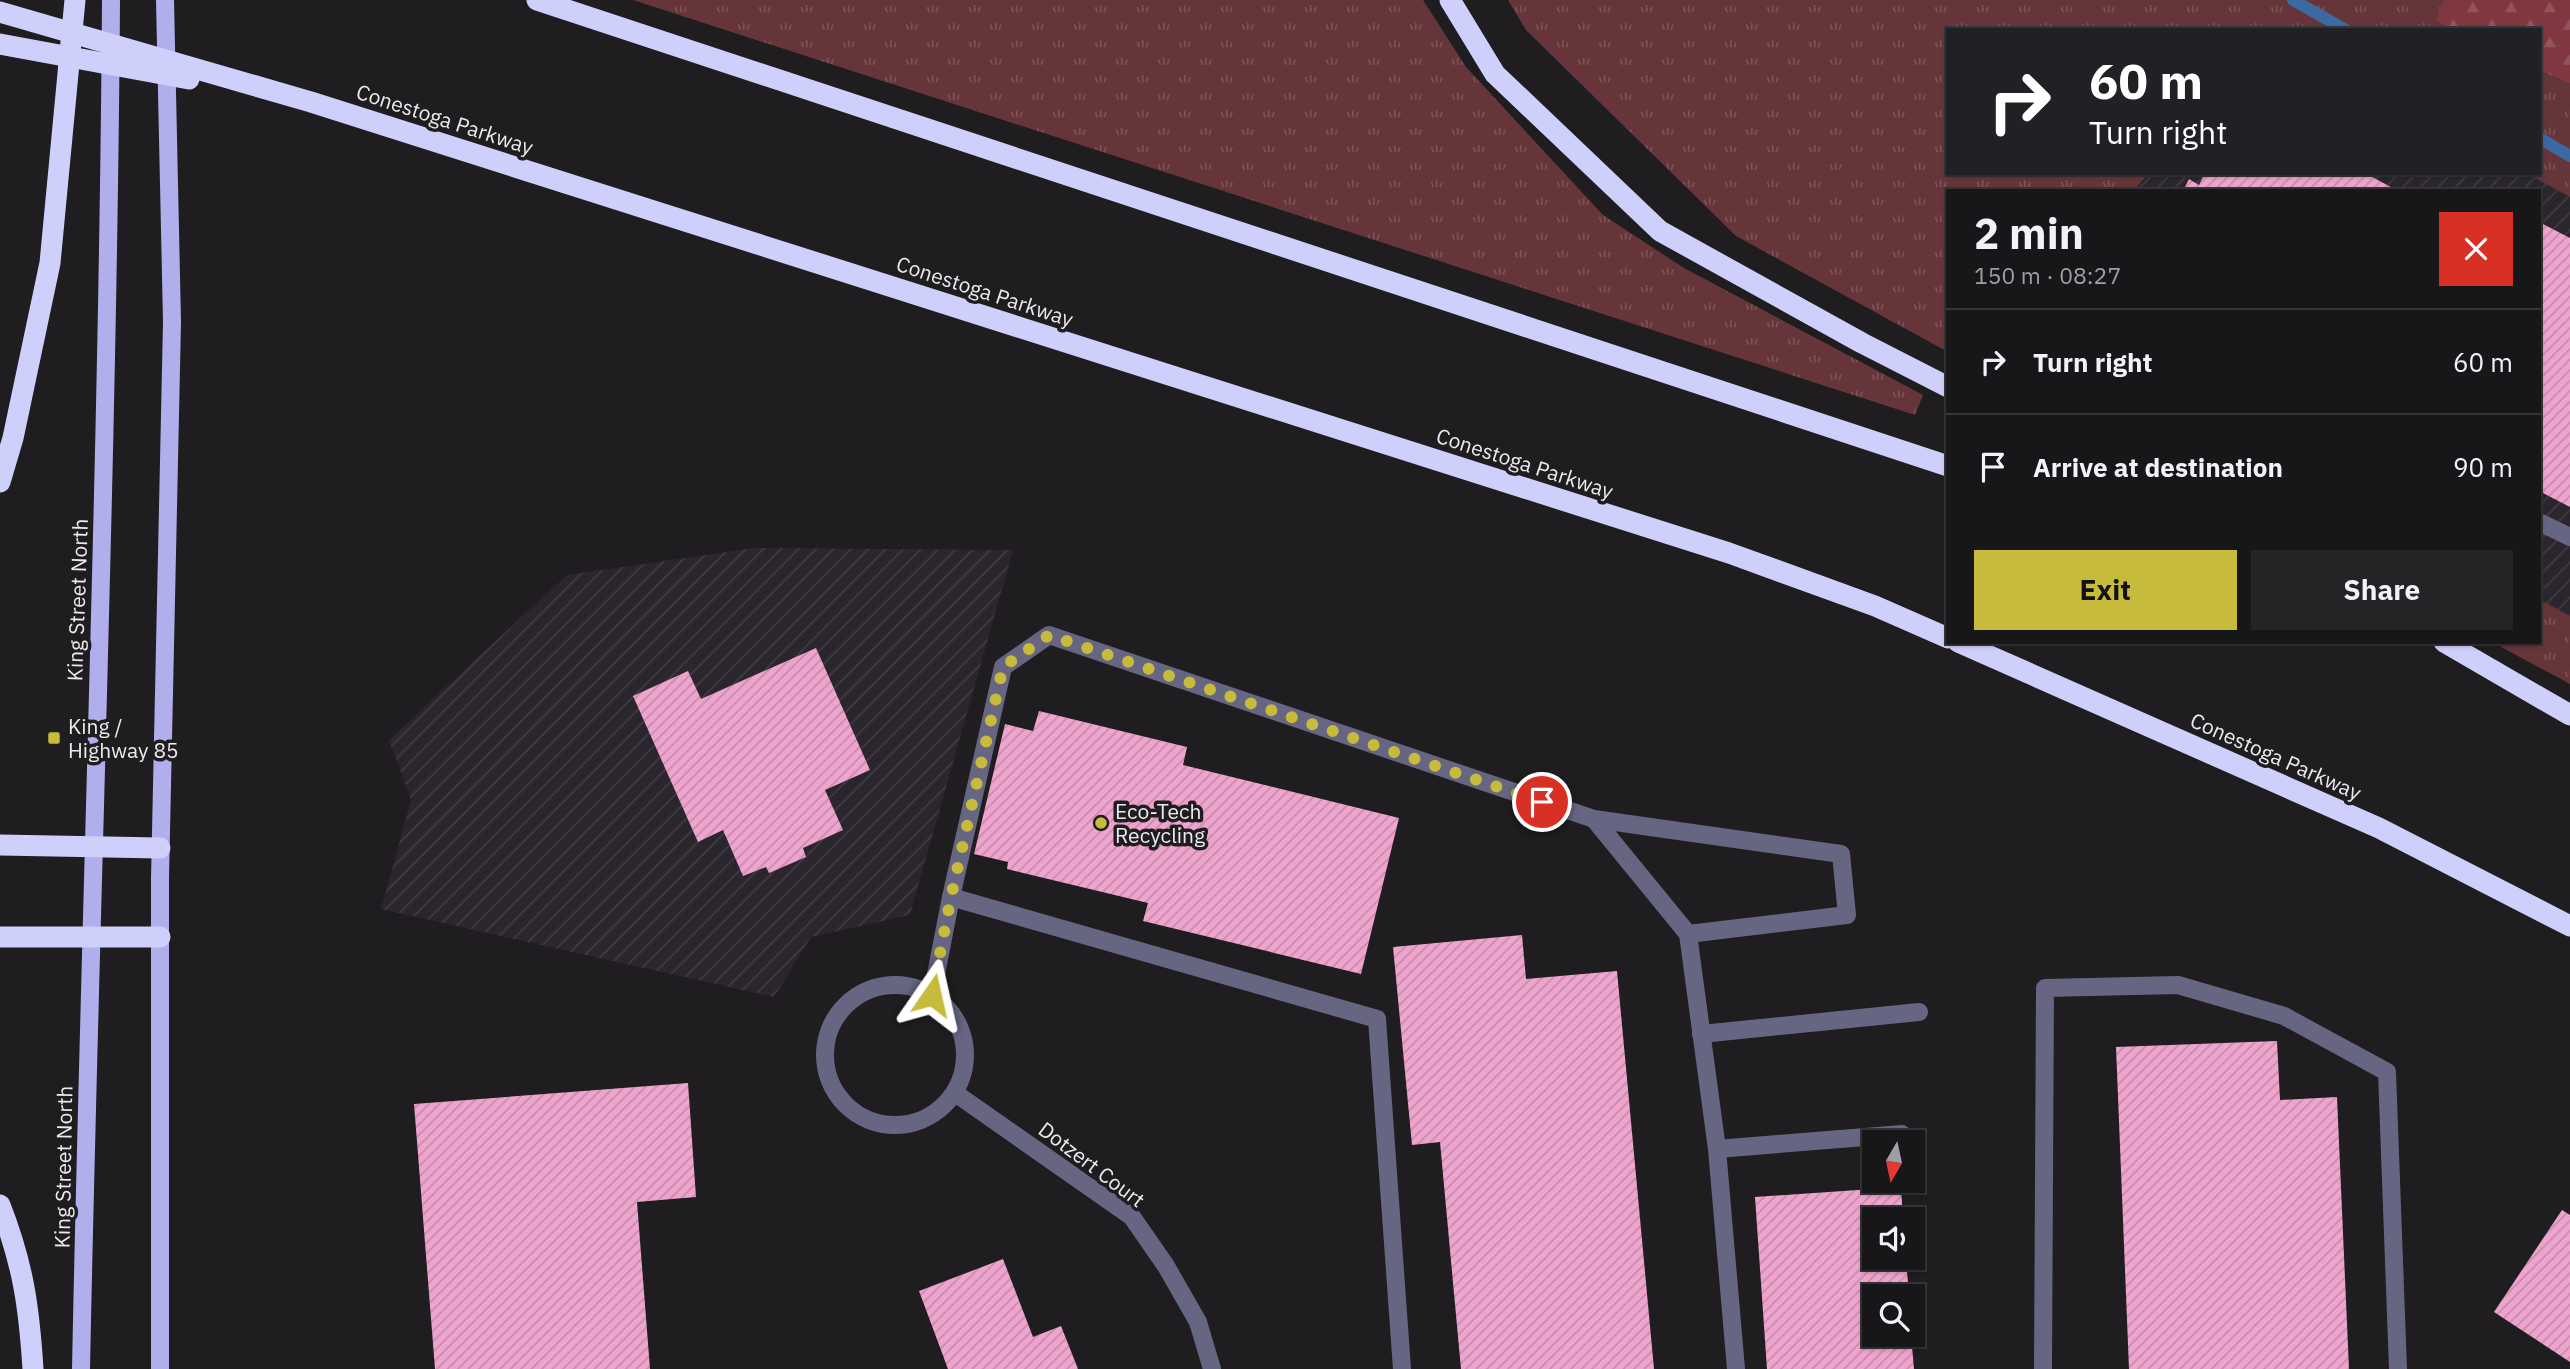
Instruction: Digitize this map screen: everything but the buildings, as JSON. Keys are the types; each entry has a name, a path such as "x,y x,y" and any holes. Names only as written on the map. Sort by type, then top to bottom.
{"highway":[{"path":"0,482 13,438 50,263 75,0"},
{"path":"537,0 1946,465"},
{"path":"1450,0 1495,74 1660,231 1862,343 1946,386"},
{"name":"Conestoga Parkway","path":"0,12 311,102 1729,553 1875,606 1946,637"},
{"path":"0,44 311,102"},
{"name":"Conestoga Parkway","path":"1963,644 2379,828 2570,926"},
{"path":"2449,644 2570,715"},
{"path":"0,845 160,848"},
{"path":"0,937 160,937"},
{"path":"0,1205 22,1268 30,1315 33,1369"}],"main road":[{"name":"King Street North","path":"81,1369 109,247 111,0"},
{"path":"160,1369 160,848 172,322 164,0"}],"street":[{"path":"2541,523 2570,537"},
{"path":"932,995 951,897 1003,667 1049,635 1594,819 1842,853 1847,915 1688,934"},
{"path":"1594,819 1688,934 1717,1149 1736,1369"},
{"path":"951,897 1377,1018 1402,1369"},
{"path":"882,985 908,985 932,995 948,1009 960,1027 965,1048 964,1069 955,1093 938,1111 915,1123 889,1126 865,1119 844,1105 829,1083 823,1058 827,1033 839,1010 858,994 882,985"},
{"path":"2043,1369 2045,988 2178,985 2284,1016 2387,1072 2399,1369"},
{"path":"1701,1034 1919,1012"},
{"name":"Dotzert Court","path":"955,1093 1132,1217 1166,1266 1198,1322 1212,1369"},
{"path":"1717,1149 1862,1138"}],"shaded area":[{"path":"2147,175 2530,175 2570,197 2570,616 2541,600 2541,189 2135,189"},
{"path":"755,548 1013,550 910,915 811,937 774,997 381,909 411,800 389,740 567,575"}],"green space":[{"path":"633,0 1423,0 1466,67 1603,215 1684,268 1923,395 1915,415"},
{"path":"1508,0 2444,0 2437,21 2451,28 1946,28 1946,175 2147,175 2135,189 1946,189 1946,351 1736,236 1526,30"},
{"path":"2444,0 2570,0 2570,84 2541,71 2541,28 2451,28 2436,21"},
{"path":"2541,71 2570,84 2570,197 2530,175 2541,175"},
{"path":"2541,600 2570,616 2570,684 2496,644 2541,644"}],"waterway":[{"path":"2293,0 2342,28"},
{"path":"2541,139 2570,156"}],"place":[{"name":"King / Highway 85","path":"54,738"},
{"name":"Eco-Tech Recycling","path":"1101,823"}],"route":[{"path":"932,995 951,897 1003,667 1049,635 1542,802"}]}
